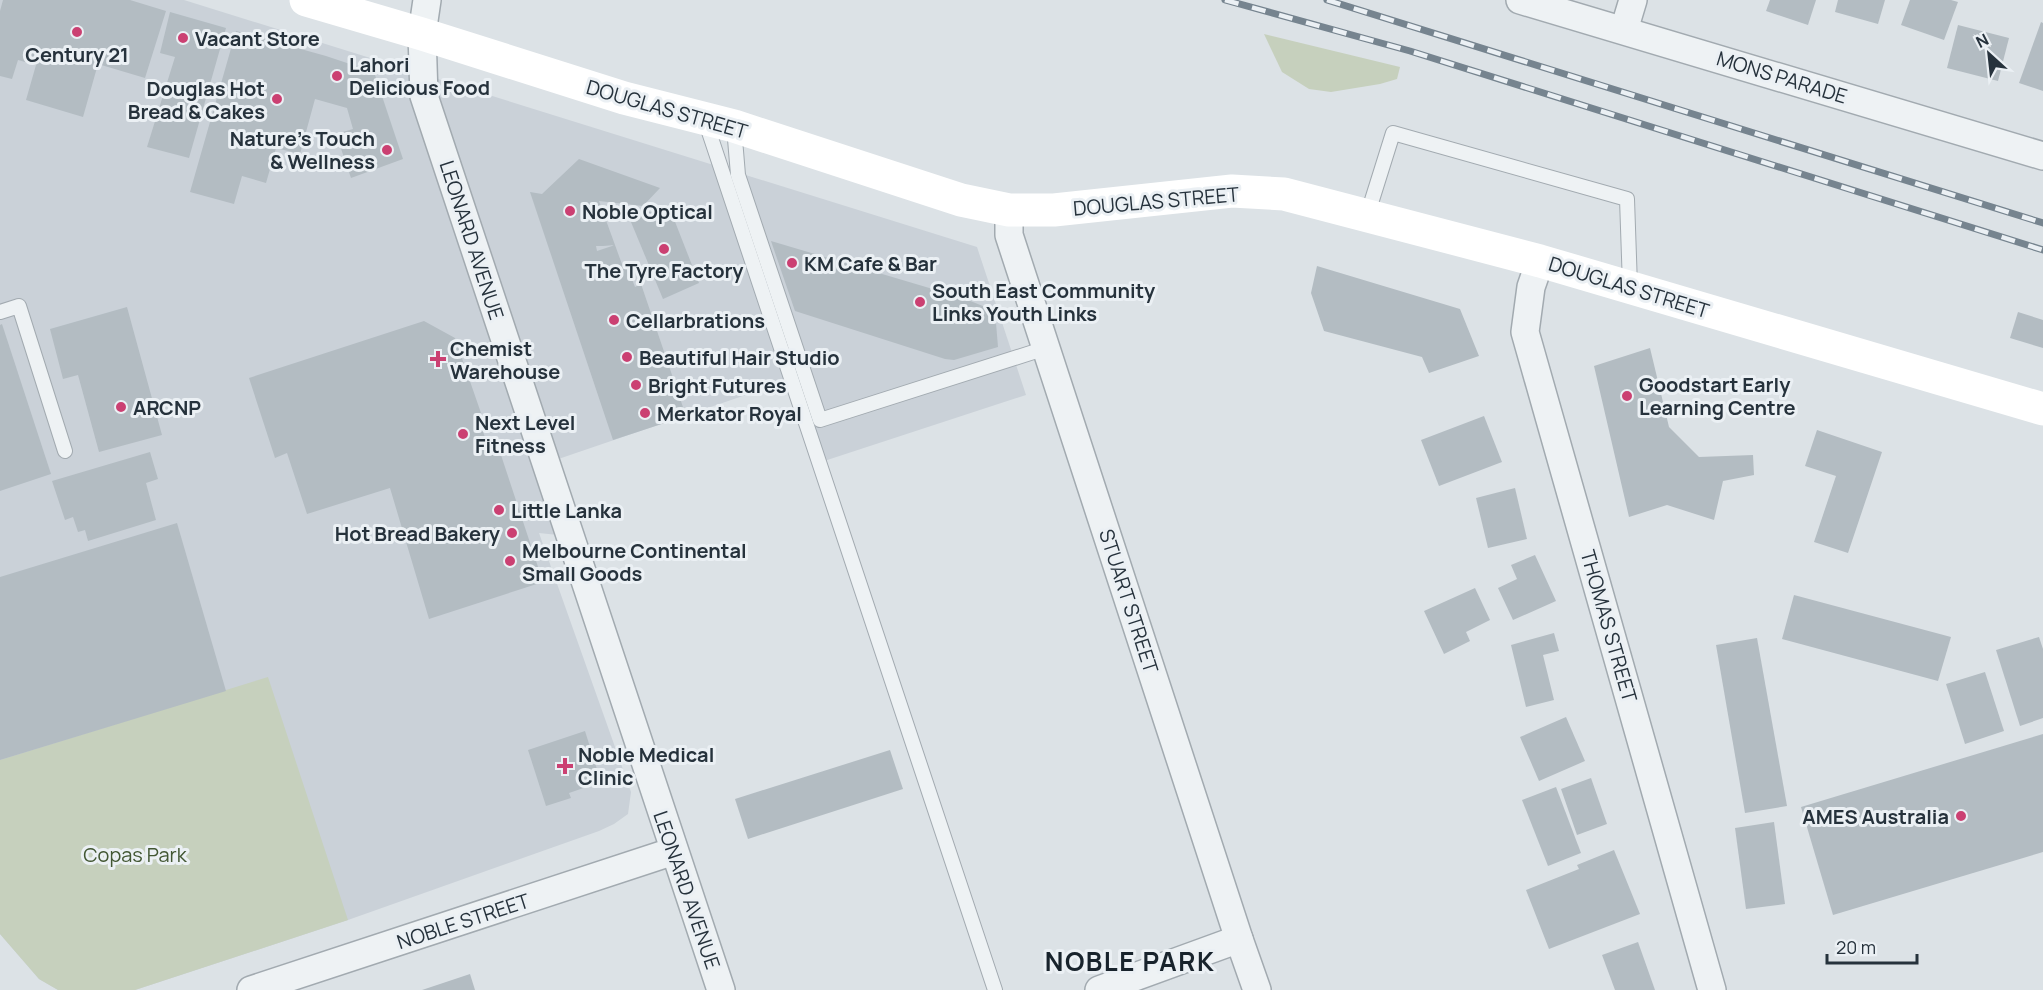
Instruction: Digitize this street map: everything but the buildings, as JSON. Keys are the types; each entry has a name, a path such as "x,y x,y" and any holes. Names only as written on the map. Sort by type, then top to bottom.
{"main road":[{"name":"DOUGLAS STREET","path":"306,0 624,98 719,122 946,196 1009,210 1054,210 1232,191 1284,194 1540,261 2043,409"}],"street":[{"name":"LEONARD AVENUE","path":"427,0 422,34 424,96 721,990"},
{"name":"MONS PARADE","path":"1520,0 2043,156"},
{"path":"1624,30 1633,0"},
{"name":"STUART STREET","path":"1009,210 1009,235 1257,990"},
{"name":"THOMAS STREET","path":"1540,261 1531,287 1525,332 1712,990"},
{"name":"NOBLE STREET","path":"251,990 674,851"},
{"path":"1099,990 1239,939"}],"lane":[{"path":"719,122 820,420 1046,348"},
{"path":"719,122 995,990"},
{"path":"1367,216 1393,133 1627,199 1630,288"},
{"path":"0,312 19,306 65,451"}],"shaded area":[{"path":"0,0 184,0 977,247 1026,395 815,464 787,381 535,467 558,535 539,533 631,792 628,814 599,831 348,920 135,990 58,990 39,979 0,934"}],"green space":[{"path":"1264,34 1400,67 1397,79 1331,92 1309,89 1282,72"},
{"name":"Copas Park","path":"268,677 348,920 135,990 58,990 39,979 0,934 0,760"}],"railway":[{"path":"1225,0 1410,51 2043,250"},
{"path":"1327,0 2043,223"}],"place":[{"name":"Century 21","path":"77,32"},
{"name":"Vacant Store","path":"183,38"},
{"name":"Lahori Delicious Food","path":"337,76"},
{"name":"Douglas Hot Bread & Cakes","path":"277,99"},
{"name":"Nature's Touch & Wellness","path":"387,150"},
{"name":"Noble Optical","path":"570,211"},
{"name":"The Tyre Factory","path":"664,249"},
{"name":"KM Cafe & Bar","path":"792,263"},
{"name":"South East Community Links Youth Links","path":"920,302"},
{"name":"Cellarbrations","path":"614,320"},
{"name":"Beautiful Hair Studio","path":"627,357"},
{"name":"Chemist Warehouse","path":"438,359"},
{"name":"Bright Futures","path":"636,385"},
{"name":"Goodstart Early Learning Centre","path":"1627,396"},
{"name":"ARCNP","path":"121,407"},
{"name":"Merkator Royal","path":"645,413"},
{"name":"Next Level Fitness","path":"463,434"},
{"name":"Little Lanka","path":"499,510"},
{"name":"Hot Bread Bakery","path":"512,533"},
{"name":"Melbourne Continental Small Goods","path":"510,561"},
{"name":"Noble Medical Clinic","path":"565,766"},
{"name":"AMES Australia","path":"1961,816"}],"district":[{"name":"NOBLE PARK","path":"1130,961"}]}
